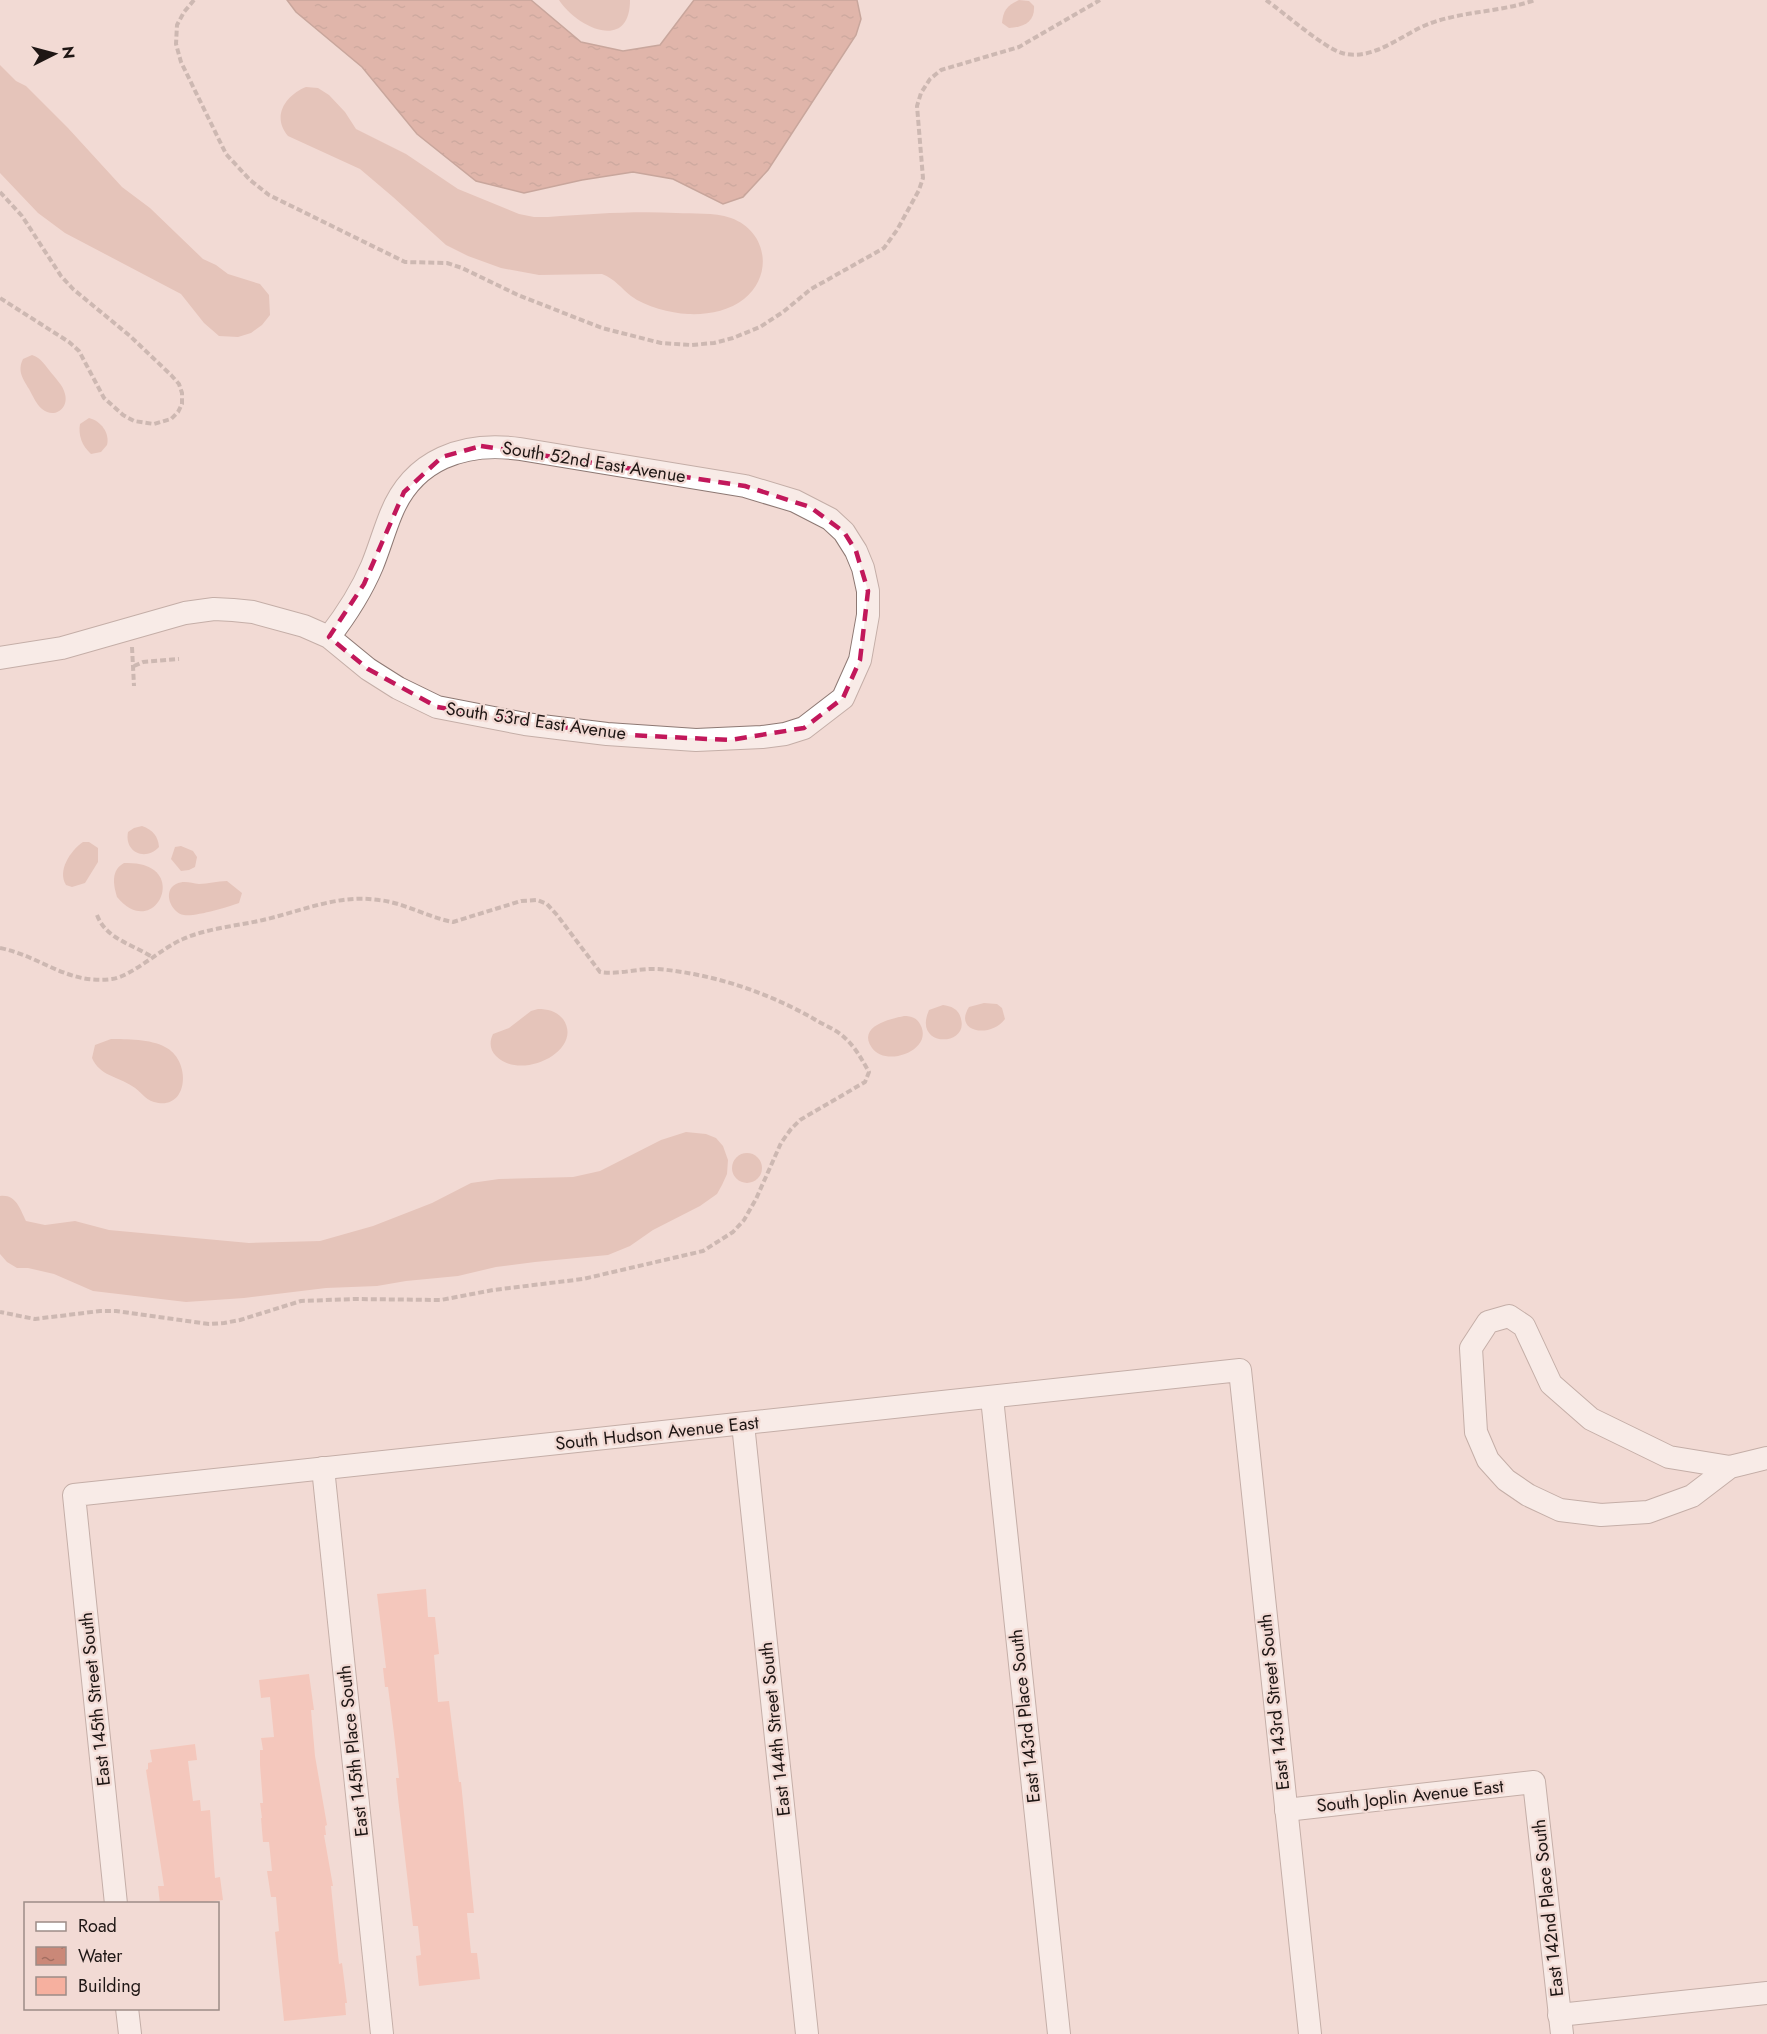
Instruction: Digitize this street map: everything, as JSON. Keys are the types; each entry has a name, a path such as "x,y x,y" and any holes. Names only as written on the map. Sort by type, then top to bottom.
{"street":[{"name":"South 52nd East Avenue","path":"329,637 359,594 373,565 392,512 424,468 458,450 499,446 745,486 810,507 830,519 844,532 856,550 868,591 865,634"},
{"name":"South 53rd East Avenue","path":"0,658 62,648 185,613 214,609 253,612 304,626 329,637 368,669 398,688 437,707 537,725 607,734 696,740 762,737 785,734 804,728 843,698 860,660 865,634"},
{"path":"1730,1467 1692,1496 1647,1512 1601,1515 1560,1510 1528,1495 1506,1480 1488,1460 1476,1432 1471,1348 1488,1322 1509,1316 1524,1326 1551,1384 1591,1419 1669,1457 1730,1467 1767,1458"},
{"name":"South Hudson Avenue East","path":"74,1495 1240,1370"},
{"name":"East 143rd Street South","path":"1240,1370 1310,2034"},
{"name":"East 143rd Place South","path":"992,1398 1059,2034"},
{"name":"East 144th Street South","path":"743,1424 807,2034"},
{"name":"East 145th Place South","path":"323,1468 382,2034"},
{"name":"East 145th Street South","path":"74,1495 116,1902"},
{"name":"South Joplin Avenue East","path":"1286,1810 1534,1782"},
{"name":"East 142nd Place South","path":"1534,1782 1561,2024"},
{"path":"1561,2024 1767,1993"},
{"path":"127,2010 130,2034"}],"path":[{"path":"194,0 177,25 176,44 181,62 226,154 250,180 269,195 405,262 447,263 518,295 602,328 661,343 691,345 714,343 760,327 811,289 884,248 897,230 923,178 918,106 921,93 930,79 941,70 1019,47 1100,0"},
{"path":"1266,0 1329,47 1341,53 1355,55 1375,50 1430,23 1535,0"},
{"path":"0,192 22,216 61,276 130,336 179,384 182,404 178,412 171,419 154,424 134,421 123,415 104,398 79,351 69,342 0,298"},
{"path":"128,628 134,666 134,686"},
{"path":"134,666 143,662 179,659"},
{"path":"0,948 14,951 81,979 115,979 132,971 182,939 201,932 265,920 332,901 357,898 403,905 453,922 532,899 547,904 600,972 611,974 660,969 762,992 799,1010 844,1037 857,1052 869,1072 865,1082 800,1120 791,1129 781,1143 744,1220 733,1232 703,1251 583,1279 483,1291 441,1300 301,1301 224,1323 209,1324 108,1311 35,1319 0,1312"},
{"path":"97,915 100,925 108,933 152,957"}],"highlighted area":[{"path":"481,446 745,486 810,507 844,532 856,551 868,591 860,660 843,698 804,728 730,740 607,734 437,707 368,669 329,637 364,584 404,492 442,457"}],"shaded area":[{"path":"559,0 630,0 628,16 621,26 612,30 601,30 577,19"},
{"path":"1019,0 1029,1 1034,6 1033,16 1024,25 1009,28 1002,23 1003,15 1011,4"},
{"path":"0,65 16,81 26,86 68,128 122,187 150,208 203,259 228,274 260,284 269,295 270,315 262,325 251,333 238,337 219,336 204,323 181,294 65,233 38,213 0,173"},
{"path":"306,87 318,88 329,95 345,112 356,129 406,154 458,189 519,214 548,217 660,212 710,214 731,218 743,224 759,243 763,266 760,278 754,289 732,307 710,313 688,314 666,311 644,303 631,296 611,278 602,274 539,275 501,268 468,256 446,245 360,169 288,136 281,121 283,107 292,95"},
{"path":"32,355 42,361 63,388 65,404 56,413 42,409 23,378 21,363 23,359"},
{"path":"89,418 104,428 108,441 101,452 91,454 80,436 80,424"},
{"path":"142,826 154,834 159,847 148,854 137,853 129,845 128,832"},
{"path":"83,842 89,842 98,848 98,862 85,883 72,887 66,885 64,868 70,856"},
{"path":"181,846 193,851 197,857 195,867 189,870 181,871 171,859 175,847"},
{"path":"124,863 145,866 158,874 163,885 161,897 154,906 144,911 131,909 117,897 115,873"},
{"path":"227,881 242,893 239,903 196,915 184,915 172,906 169,896 172,887 176,884"},
{"path":"984,1003 997,1004 1002,1008 1005,1019 991,1029 975,1030 969,1027 965,1016 969,1007"},
{"path":"943,1005 957,1010 961,1019 961,1028 957,1035 942,1039 934,1037 928,1031 926,1022 929,1010"},
{"path":"538,1009 552,1011 563,1019 567,1031 565,1042 558,1051 547,1059 520,1066 507,1063 496,1056 491,1046 493,1034 509,1028 531,1011"},
{"path":"909,1016 919,1022 923,1033 921,1042 907,1053 897,1056 879,1054 868,1040 872,1029 884,1022"},
{"path":"111,1039 153,1042 165,1047 180,1062 183,1083 180,1092 166,1103 154,1102 132,1086 100,1069 92,1058 95,1045"},
{"path":"686,1132 706,1134 716,1138 723,1146 728,1160 727,1174 717,1194 700,1206 653,1230 630,1246 608,1255 496,1267 458,1276 377,1286 326,1288 186,1302 93,1291 54,1274 17,1268 0,1254 0,1196 14,1200 26,1221 45,1225 75,1221 109,1230 249,1243 320,1241 373,1226 432,1203 471,1183 499,1179 573,1177 600,1171 661,1140"},
{"path":"747,1153 758,1157 762,1168 758,1179 747,1183 736,1179 732,1168 736,1157"}],"water":[{"path":"287,0 531,0 581,42 623,51 660,45 694,0 857,0 861,19 856,35 768,170 743,197 723,204 673,179 633,172 524,193 476,181 417,134 362,67 296,12"}],"building":[{"path":"426,1589 428,1617 435,1617 439,1654 434,1655 438,1702 449,1701 459,1782 461,1782 474,1913 467,1913 471,1953 477,1953 480,1979 419,1986 416,1956 421,1955 418,1926 413,1926 396,1778 399,1778 394,1734 388,1687 385,1687 383,1668 386,1668 377,1594"},
{"path":"309,1674 314,1710 311,1710 315,1756 327,1825 325,1826 326,1835 324,1835 333,1886 331,1886 339,1964 342,1963 347,2003 345,2003 346,2015 284,2021 275,1932 279,1931 276,1897 271,1897 267,1871 272,1871 269,1842 263,1842 260,1803 263,1803 260,1765 260,1750 263,1750 261,1738 274,1737 270,1697 261,1698 259,1680"},
{"path":"195,1744 197,1760 188,1761 193,1801 200,1800 201,1811 210,1810 215,1878 220,1877 223,1900 160,1902 158,1886 164,1886 146,1770 148,1763 152,1762 150,1750"}]}
